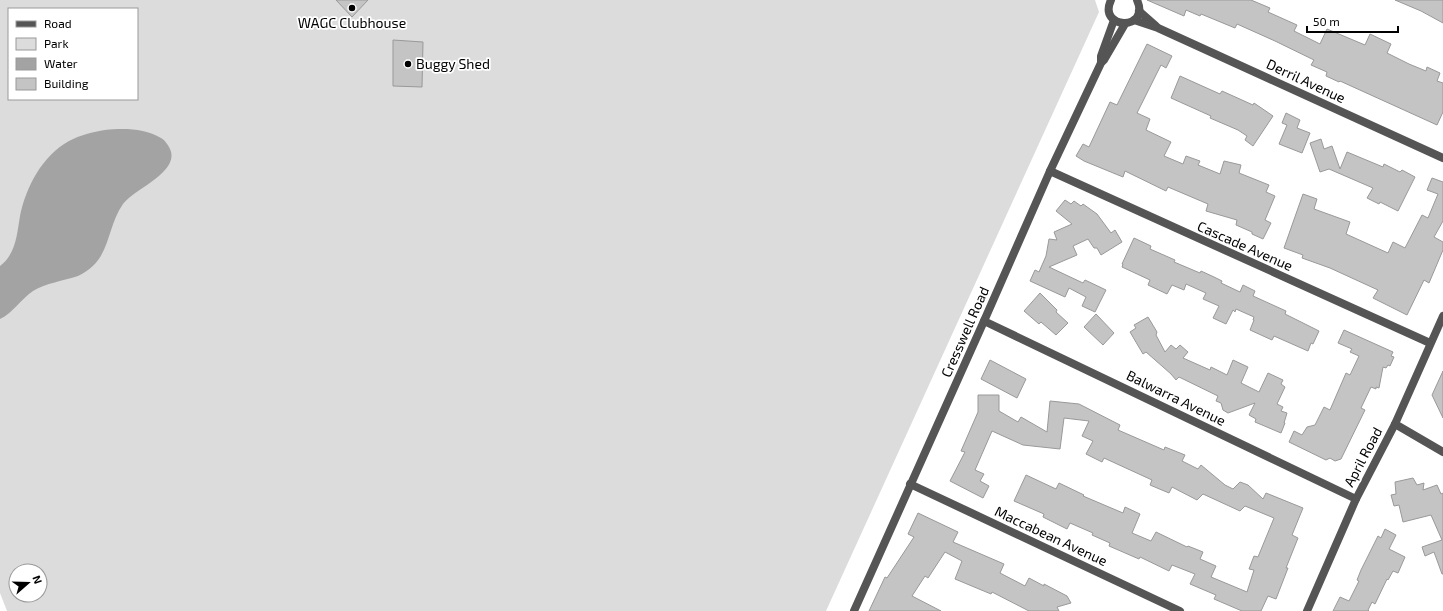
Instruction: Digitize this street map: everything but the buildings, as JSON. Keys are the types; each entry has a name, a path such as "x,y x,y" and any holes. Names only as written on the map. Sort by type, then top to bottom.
{"street":[{"path":"1110,0 1108,8 1109,13 1114,20 1125,24 1134,20 1139,11 1137,0"},
{"name":"Derril Avenue","path":"1139,11 1158,28"},
{"name":"Cresswell Road","path":"1101,63 1101,56 1114,20"},
{"name":"Derril Avenue","path":"1134,20 1158,28 1443,158"},
{"name":"Cresswell Road","path":"854,611 1050,171 1101,63 1125,24"},
{"name":"Cascade Avenue","path":"1050,171 1430,343"},
{"name":"April Road","path":"1307,611 1356,499 1395,424 1443,316"},
{"name":"Balwarra Avenue","path":"984,321 1356,499"},
{"path":"1395,424 1443,452"},
{"name":"Maccabean Avenue","path":"910,484 1180,611"}],"green space":[{"path":"0,0 1095,0 1099,12 826,611 7,611 0,593"}],"water":[{"path":"105,130 134,130 148,132 155,135 164,140 169,147 172,156 169,164 156,178 123,204 117,214 106,244 97,262 78,276 38,288 0,319 0,266 13,250 17,237 20,216 26,194 31,183 43,164 59,147 78,137"}],"place":[{"name":"WAGC Clubhouse","path":"352,8"},
{"name":"Buggy Shed","path":"408,64"}]}
